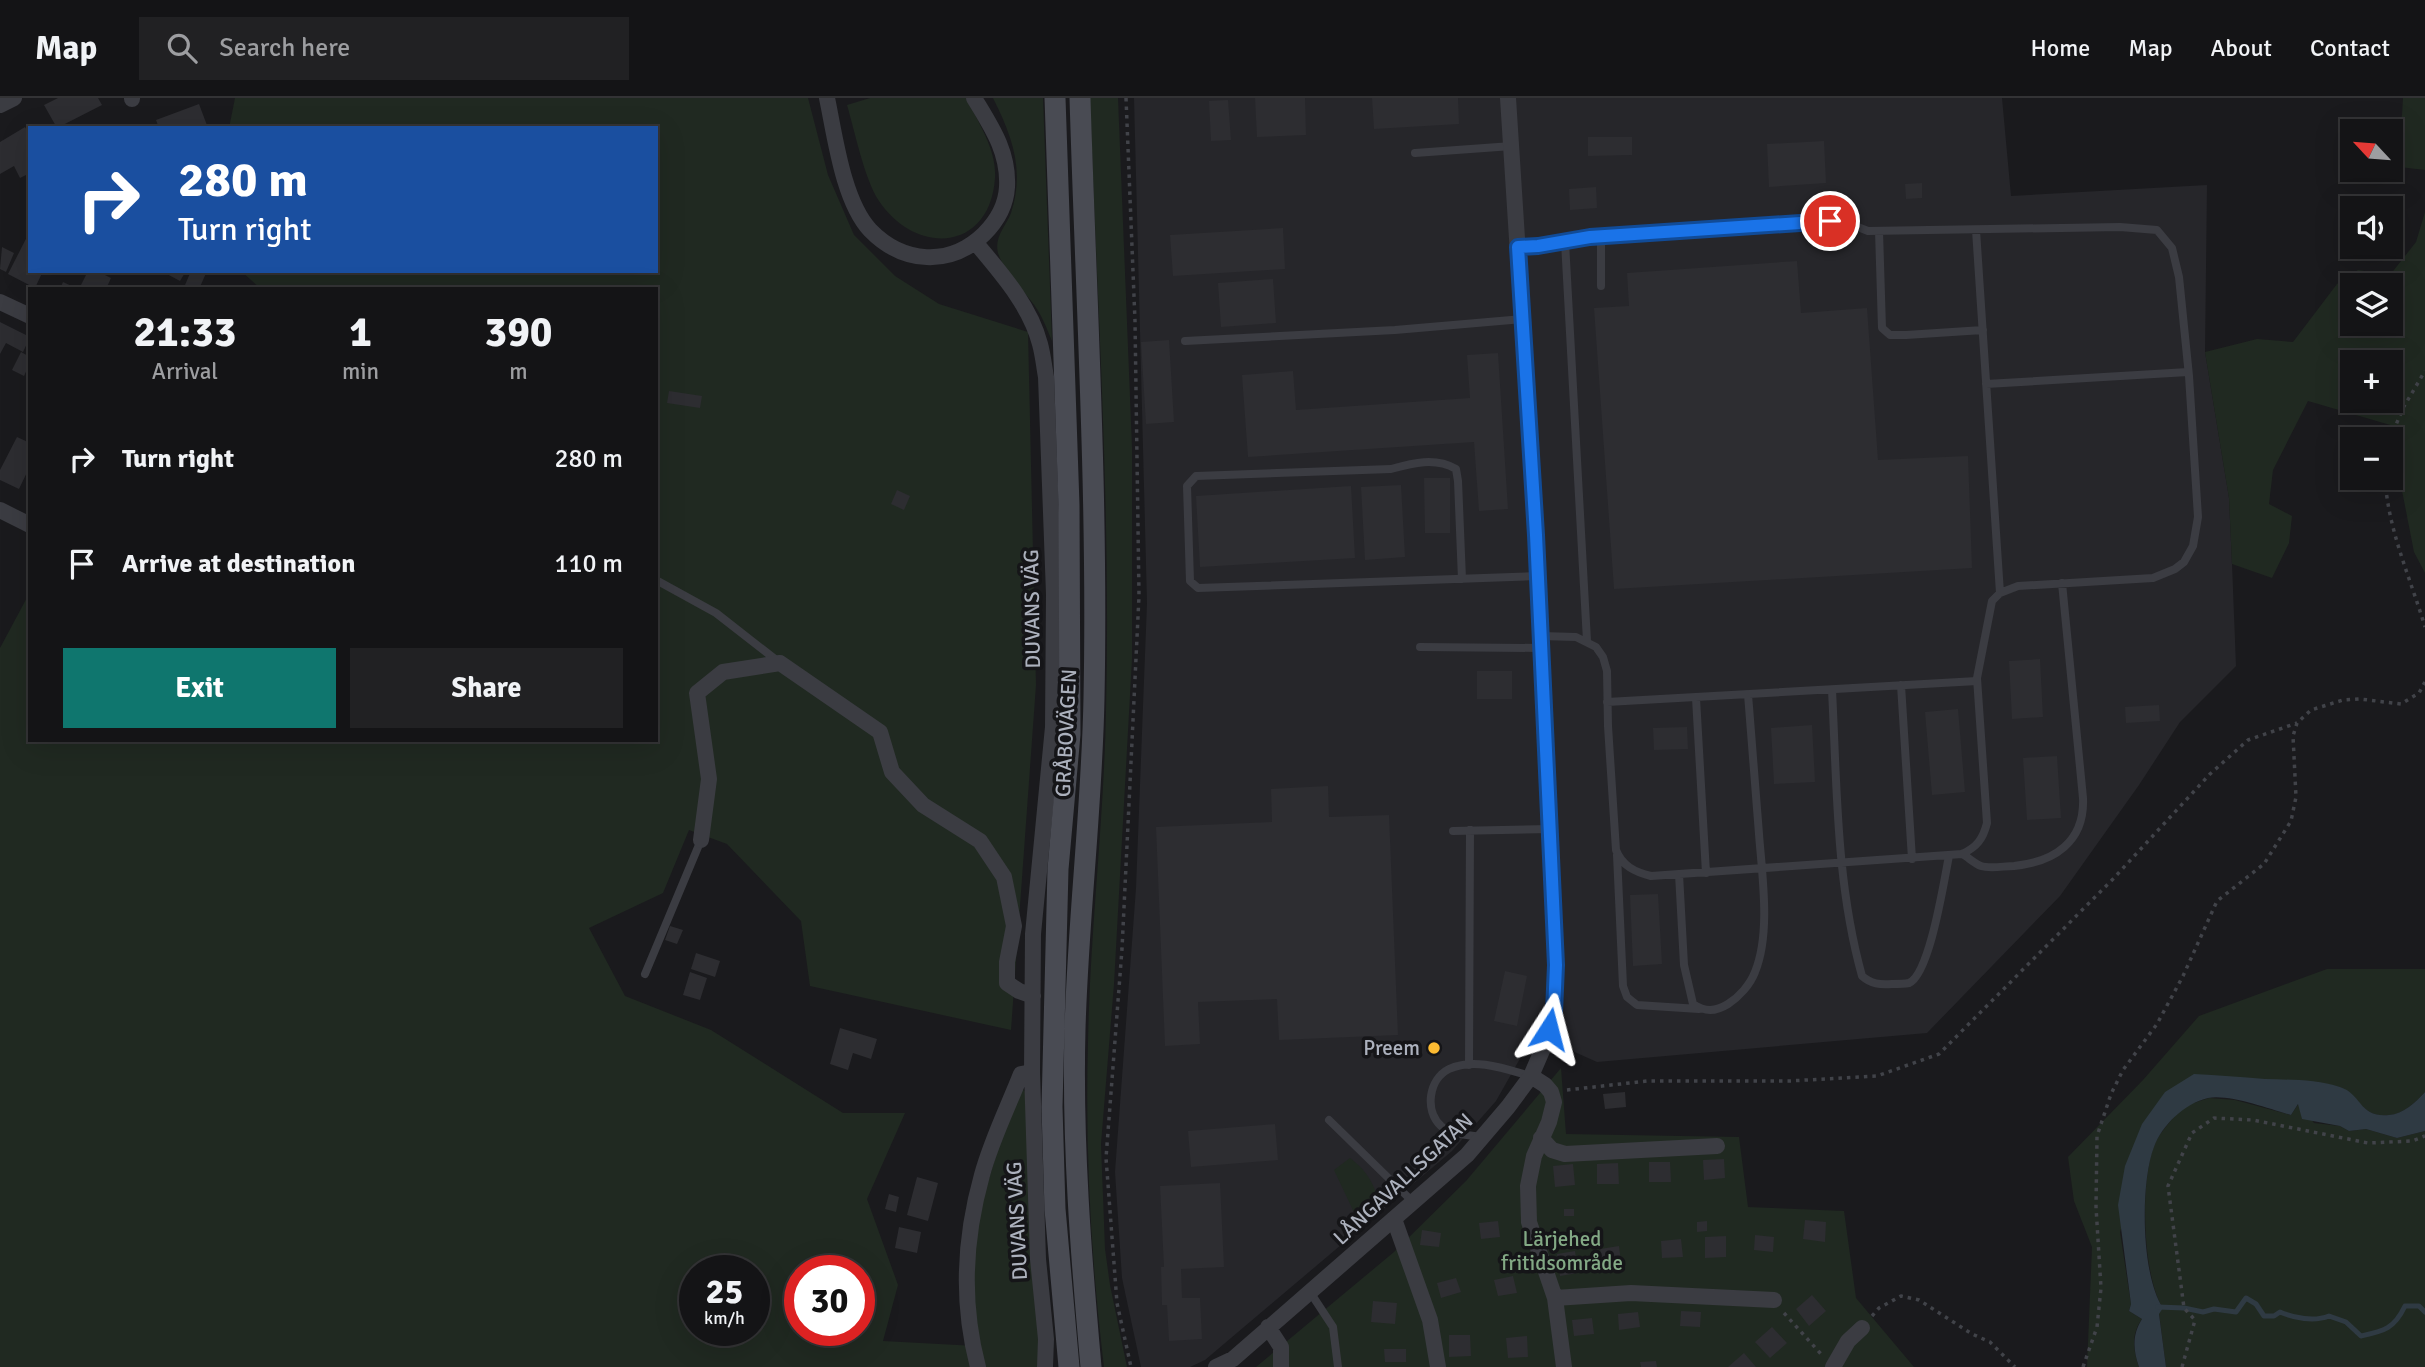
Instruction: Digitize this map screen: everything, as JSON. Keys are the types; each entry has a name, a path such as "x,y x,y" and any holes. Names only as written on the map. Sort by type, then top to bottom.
{"main road":[{"name":"GRÅBOVÄGEN","path":"1055,98 1069,505 1070,734 1058,869 1052,1107 1055,1209 1069,1367"},
{"name":"GRÅBOVÄGEN","path":"1080,98 1093,527 1094,699 1076,1028 1075,1109 1079,1232 1091,1367"}],"street":[{"path":"0,105 14,98"},
{"path":"827,98 846,181 856,208 869,229 887,243 919,258 933,259 947,256 975,242 1002,210 1007,183 1006,163 1000,142 974,98"},
{"name":"LÅNGAVALLSGATAN","path":"1216,1367 1233,1359 1467,1155 1531,1076 1554,1012 1556,965 1538,576 1508,98"},
{"name":"DUVANS VÄG","path":"975,242 1006,279 1024,309 1040,342 1046,377 1054,594 1053,727 1033,934 1032,1072 1038,1259 1046,1339 1045,1367"},
{"path":"0,302 28,315"},
{"path":"0,510 28,524"},
{"path":"701,840 709,779 697,693 723,672 780,663 880,732 892,772 923,805 980,841 1004,877 1014,926 1007,962 1007,983 1033,996"},
{"name":"DUVANS VÄG","path":"978,1367 968,1332 965,1263 982,1174 1021,1074 1032,1072"},
{"path":"1531,1076 1545,1085 1554,1102 1534,1156 1528,1186 1529,1222 1555,1298 1564,1367"},
{"path":"1541,1138 1552,1150 1565,1154 1717,1146"},
{"path":"1394,1219 1430,1320 1438,1367"},
{"path":"1555,1298 1631,1293 1774,1300"},
{"path":"1268,1327 1281,1347 1281,1367"},
{"path":"1833,1367 1847,1341 1862,1328"}],"lane":[{"path":"1415,153 1512,146"},
{"path":"1518,247 1601,237 1840,220 1879,231 2120,227 2157,230 2172,248 2179,277 2188,372 2197,533 2188,556 2175,569 2153,578 2018,586 2000,593 1992,601 1977,681 1986,823 1984,834 1976,846 1962,854 1949,856 1651,876 1629,868 1617,855"},
{"path":"1976,230 2000,593"},
{"path":"1879,231 1882,328 1889,335 1983,330"},
{"path":"1601,237 1601,286"},
{"path":"1565,242 1587,641"},
{"path":"1185,341 1395,330 1523,319"},
{"path":"1986,384 2188,372"},
{"path":"1462,579 1458,481 1456,469 1446,463 1413,463 1391,469 1196,476 1187,486 1190,582 1198,588 1462,579 1538,576"},
{"path":"658,581 716,613 780,663"},
{"path":"1962,854 1981,866 2034,864 2060,849 2080,828 2084,798 2062,583"},
{"path":"1420,647 1541,642 1576,637 1587,641 1603,657 1607,671 1623,986 1627,997 1637,1005 1721,1009 1749,984 1755,971 1763,931 1748,695"},
{"path":"1608,702 1977,681"},
{"path":"1901,685 1912,859"},
{"path":"1832,690 1841,864 1846,908 1862,976 1873,983 1883,985 1908,983 1916,976 1928,950 1949,856"},
{"path":"1696,698 1706,873"},
{"path":"1453,831 1550,829"},
{"path":"1469,1065 1470,830"},
{"path":"645,974 701,840"},
{"path":"1679,874 1684,965 1693,1004 1701,1009"},
{"path":"1483,1137 1442,1128 1434,1118 1430,1103 1432,1090 1441,1076 1450,1069 1469,1065 1491,1065 1531,1076"},
{"path":"1329,1120 1413,1202"},
{"path":"1310,1292 1333,1327 1338,1367"}],"path":[{"path":"1126,98 1135,321 1139,596 1122,949 1106,1158 1117,1303 1130,1367"},
{"path":"2395,427 2425,371"},
{"path":"2386,490 2389,515 2398,548 2425,627"},
{"path":"1551,1092 1647,1081 1789,1081 1877,1076 1940,1054 2113,879 2210,774 2248,740 2297,723 2311,710 2343,700 2360,699 2401,704 2419,693 2425,682"},
{"path":"2082,1367 2097,1326 2101,1288 2096,1207 2097,1136 2110,1094 2123,1070 2157,1024 2183,976 2217,901 2264,864 2291,821 2296,797 2293,736 2297,723"},
{"path":"2182,1367 2195,1320 2184,1308 2168,1186 2192,1133 2214,1118 2253,1119 2368,1143 2412,1141 2425,1136"},
{"path":"1862,1328 1879,1308 1901,1296 1919,1300 1972,1334 1990,1342 2015,1367"},
{"path":"1774,1300 1833,1367"}],"shaded area":[{"path":"1134,98 2002,98 2011,196 2207,185 2205,352 2229,498 2232,564 2236,666 2180,722 2060,896 1927,1033 1597,1062 1534,1034 1496,1101 1452,1151 1205,1360 1190,1367 1141,1367 1122,1278 1115,1172 1136,888 1147,603"},
{"path":"2194,1074 2331,1084 2347,1090 2366,1109 2379,1115 2404,1110 2425,1092 2425,1131 2397,1138 2366,1129 2349,1131 2340,1126 2302,1119 2298,1104 2291,1115 2217,1097 2199,1101 2175,1116 2154,1147 2149,1163 2145,1205 2150,1274 2163,1308 2159,1314 2166,1367 2139,1367 2134,1343 2142,1319 2129,1311 2131,1304 2118,1205 2125,1166 2142,1124 2165,1092"}],"green space":[{"path":"235,98 808,98 828,175 854,235 895,276 939,304 1028,332 1036,685 1011,1030 810,986 801,921 727,844 689,830 663,893 589,928 625,996 711,1030 843,1113 905,1113 867,1199 898,1285 883,1341 976,1346 971,1284 981,1205 1008,1116 1022,1088 1026,1093 1040,1342 1038,1367 0,1367 0,648 28,596 28,742 658,742 658,287 259,287 243,273 658,273 658,126 229,126"},
{"path":"870,98 966,98 990,147 995,168 990,202 980,221 966,232 949,238 931,237 912,231 894,219 879,201 864,168 847,105"},
{"path":"993,98 1043,98 1052,341 1038,310 1010,275 998,253 999,237 1011,213 1017,182 1011,140"},
{"path":"1090,98 1118,98 1132,447 1132,659 1114,984 1101,1144 1105,1249 1127,1367 1104,1367 1092,1246 1088,1164 1089,1000 1105,752 1107,634 1105,481"},
{"path":"2403,98 2425,98 2425,170 2403,167"},
{"path":"2425,212 2425,573 2414,552 2402,490 2404,429 2349,413 2403,413 2403,350 2340,350 2340,410 2308,401 2273,470 2269,504 2292,516 2289,543 2272,578 2232,564 2229,498 2205,352 2257,339 2293,342 2340,282 2340,336 2403,336 2403,273 2392,273 2416,242"},
{"path":"2358,270 2377,273 2354,273"},
{"path":"2327,969 2425,969 2425,1092 2400,1112 2380,1115 2366,1109 2344,1089 2314,1082 2250,1081 2165,1092 2120,1232 2131,1304 2129,1311 2142,1319 2134,1342 2139,1367 2087,1367 2092,1247 2074,1201 2068,1157 2143,1080 2199,1016"},
{"name":"Lärjehed fritidsområde","path":"1561,1068 1566,1134 1739,1137 1748,1207 1844,1211 1856,1298 1914,1367 1256,1367 1394,1252 1466,1181"},
{"path":"2209,1098 2235,1100 2291,1115 2299,1103 2314,1123 2340,1126 2349,1131 2366,1129 2397,1138 2425,1131 2425,1367 2166,1367 2159,1313 2163,1308 2156,1293 2147,1248 2145,1222 2148,1172 2152,1151 2167,1125 2184,1107"},
{"path":"1350,1158 1371,1182 1381,1212 1364,1227 1360,1225 1334,1170"}],"building":[{"path":"58,98 98,98 102,105 56,126 44,105"},
{"path":"1255,98 1305,98 1306,135 1257,137"},
{"path":"1372,98 1458,98 1459,124 1374,129"},
{"path":"1228,100 1231,140 1211,141 1209,101"},
{"path":"199,104 207,126 158,126 156,120"},
{"path":"25,127 28,132 28,174 20,178 14,166 0,174 0,142"},
{"path":"1588,137 1632,137 1632,155 1588,156"},
{"path":"1824,141 1826,183 1769,187 1767,144"},
{"path":"1922,183 1922,198 1906,199 1905,184"},
{"path":"1596,187 1597,208 1570,210 1569,189"},
{"path":"1283,228 1285,269 1173,276 1170,235"},
{"path":"28,235 28,273 42,273 35,287 8,274"},
{"path":"2,247 14,253 6,272 0,269"},
{"path":"1797,261 1801,313 1867,308 1878,460 1968,456 1972,568 1614,589 1594,308 1629,306 1627,273"},
{"path":"87,273 101,273 111,278 107,287 80,287"},
{"path":"167,273 185,273 180,281"},
{"path":"190,273 206,273 200,287 185,285"},
{"path":"1273,279 1276,323 1221,327 1218,283"},
{"path":"63,282 74,287 61,287"},
{"path":"0,322 28,336 23,352 6,343 0,354"},
{"path":"1169,340 1174,422 1146,424 1141,342"},
{"path":"21,352 28,356 28,367 24,376 12,370"},
{"path":"1498,353 1508,509 1479,511 1474,442 1248,457 1242,375 1293,371 1296,410 1470,398 1467,355"},
{"path":"669,391 702,396 700,408 667,403"},
{"path":"17,437 28,442 28,470 19,489 0,480 0,470"},
{"path":"1424,478 1450,478 1450,533 1425,533"},
{"path":"1401,485 1405,557 1365,560 1361,487"},
{"path":"1351,486 1355,558 1200,567 1196,496"},
{"path":"897,490 910,496 904,510 891,504"},
{"path":"2040,659 2043,717 2012,719 2009,661"},
{"path":"1477,671 1512,671 1512,699 1477,699"},
{"path":"2159,705 2160,721 2126,723 2125,707"},
{"path":"1958,709 1965,792 1932,795 1925,712"},
{"path":"1812,725 1815,782 1774,784 1771,728"},
{"path":"1687,727 1688,749 1654,750 1653,728"},
{"path":"2057,756 2061,818 2027,820 2023,758"},
{"path":"1328,786 1329,817 1389,815 1398,1035 1279,1040 1277,999 1198,1002 1200,1044 1165,1046 1156,827 1272,822 1271,789"},
{"path":"1658,894 1662,964 1633,966 1630,895"},
{"path":"670,926 683,930 677,944 665,940"},
{"path":"696,953 720,961 715,977 691,969"},
{"path":"1505,971 1527,976 1517,1026 1494,1021"},
{"path":"690,972 707,978 700,1000 683,995"},
{"path":"840,1028 877,1039 871,1059 853,1053 848,1070 830,1064"},
{"path":"1625,1092 1626,1107 1605,1109 1603,1094"},
{"path":"1275,1124 1278,1160 1191,1167 1188,1131"},
{"path":"1724,1159 1725,1178 1704,1180 1703,1160"},
{"path":"1649,1162 1670,1162 1671,1182 1649,1182"},
{"path":"1618,1163 1619,1184 1597,1184 1597,1164"},
{"path":"1573,1164 1575,1185 1555,1187 1553,1166"},
{"path":"917,1177 938,1183 928,1221 907,1215"},
{"path":"1220,1183 1224,1267 1181,1269 1182,1298 1200,1298 1202,1339 1169,1341 1167,1305 1162,1305 1161,1267 1164,1267 1160,1186"},
{"path":"889,1194 899,1197 896,1212 885,1209"},
{"path":"1564,1209 1574,1209 1574,1216 1564,1216"},
{"path":"1805,1220 1826,1222 1825,1242 1803,1239"},
{"path":"1498,1221 1500,1237 1481,1239 1479,1223"},
{"path":"1707,1221 1707,1231 1697,1232 1697,1222"},
{"path":"899,1227 921,1232 917,1253 895,1248"},
{"path":"1422,1230 1441,1233 1439,1247 1420,1245"},
{"path":"1755,1235 1774,1237 1773,1252 1754,1250"},
{"path":"1726,1236 1726,1257 1705,1258 1705,1237"},
{"path":"1681,1239 1683,1257 1662,1258 1661,1241"},
{"path":"1619,1246 1621,1262 1602,1264 1600,1249"},
{"path":"1575,1251 1578,1273 1560,1276 1557,1254"},
{"path":"1513,1276 1517,1293 1498,1296 1494,1280"},
{"path":"1456,1278 1461,1292 1441,1298 1437,1283"},
{"path":"1812,1295 1826,1311 1809,1326 1796,1309"},
{"path":"1373,1301 1397,1303 1395,1324 1371,1322"},
{"path":"1681,1311 1701,1312 1700,1327 1680,1326"},
{"path":"1638,1312 1640,1327 1619,1330 1618,1314"},
{"path":"1592,1318 1594,1334 1574,1336 1572,1320"},
{"path":"1772,1327 1787,1343 1770,1358 1755,1342"},
{"path":"1449,1335 1470,1335 1471,1356 1449,1357"},
{"path":"1527,1336 1528,1357 1508,1358 1506,1338"},
{"path":"1384,1349 1406,1349 1406,1362 1385,1362"},
{"path":"1744,1353 1756,1367 1728,1367"},
{"path":"1656,1361 1657,1367 1641,1367 1640,1362"}],"waterway":[{"path":"2158,1307 2203,1312 2214,1309 2236,1312 2246,1298 2256,1304 2264,1316 2274,1316 2280,1312 2304,1318 2329,1316 2346,1322 2361,1336 2388,1328 2397,1320 2405,1306 2419,1306 2425,1312"}],"place":[{"name":"Preem","path":"1434,1048"}],"route":[{"path":"1549,1029 1554,1012 1556,965 1536,535 1518,247 1590,237 1830,221"}]}
